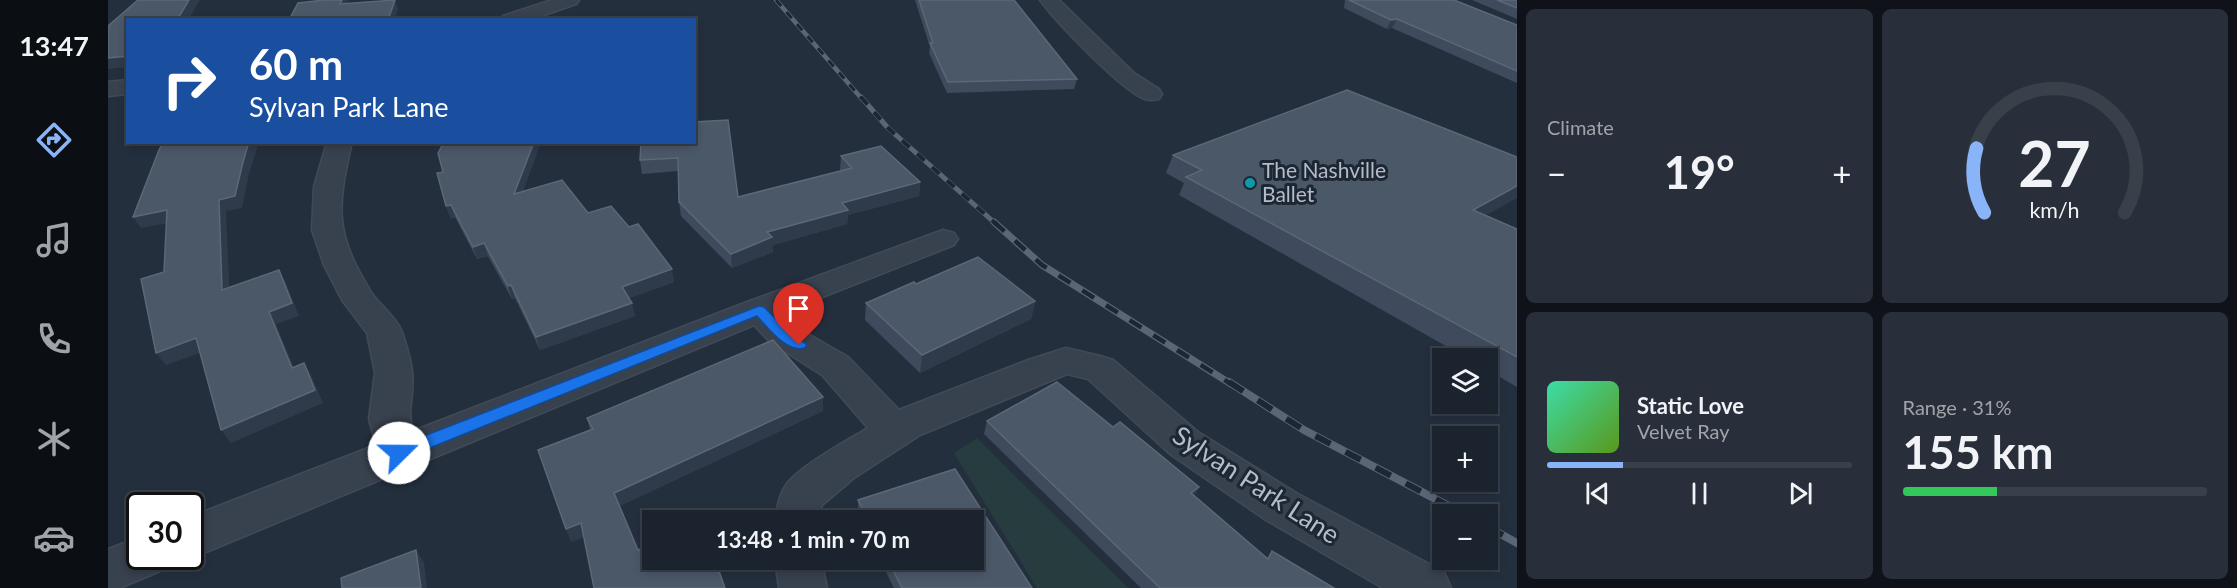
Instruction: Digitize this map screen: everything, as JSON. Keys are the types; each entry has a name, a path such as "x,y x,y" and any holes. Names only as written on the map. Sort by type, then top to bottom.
{"street":[{"path":"516,18 570,0"},
{"path":"1049,0 1126,78 1151,94"},
{"path":"108,89 126,87"},
{"path":"339,144 327,196 327,230 340,265 359,300 384,330 394,373 389,419 399,453"},
{"path":"204,532 759,310 943,239"},
{"path":"759,310 782,334 835,366 894,431"},
{"name":"Sylvan Park Lane","path":"799,510 802,496 839,466 906,424 1066,361 1100,369 1184,443 1282,507 1427,588"},
{"path":"108,571 126,564"},
{"path":"800,570 803,588"}],"green space":[{"path":"977,438 1129,588 1037,588 954,453"}],"building":[{"path":"138,0 189,0 178,18 126,18 126,56 108,58 108,26"},
{"path":"342,0 340,4 395,0 389,18 290,18 298,3"},
{"path":"919,0 1014,0 1077,79 948,82 930,43 933,43"},
{"path":"1349,0 1454,0 1517,25 1517,71 1397,19 1391,20"},
{"path":"1497,0 1517,0 1517,8"},
{"path":"1347,90 1517,157 1517,186 1473,210 1517,229 1517,357 1186,177 1202,170 1173,155"},
{"path":"728,120 738,197 852,168 841,156 881,146 920,182 842,203 848,210 767,232 772,237 731,254 679,202 678,158 640,160 641,144 696,144 696,122"},
{"path":"162,144 248,144 235,196 219,200 222,290 279,270 292,303 269,312 292,368 304,363 315,390 221,430 196,338 156,353 141,279 164,272 167,210 133,217"},
{"path":"443,144 533,144 514,194 562,180 588,213 611,206 629,227 638,224 672,269 622,287 632,303 536,337 511,285 508,286 484,243 473,247 451,205 446,206 437,173 443,172 438,153"},
{"path":"978,257 1035,301 922,355 866,303 914,282 916,284"},
{"path":"773,340 823,397 614,493 638,550 642,549 642,570 719,570 725,588 594,588 581,523 566,529 538,450 593,429 587,418"},
{"path":"1057,382 1113,427 1120,422 1199,487 1191,493 1268,559 1272,551 1334,588 1160,588 987,421"},
{"path":"955,469 982,510 864,510 858,500"},
{"path":"984,514 1032,588 902,588 893,570 984,570"},
{"path":"416,550 421,588 342,588 341,578"}],"railway":[{"path":"776,0 862,99"},
{"path":"861,97 888,128 996,224"},
{"path":"994,222 1042,265 1231,384"},
{"path":"1229,382 1304,430 1445,504"},
{"path":"1498,533 1517,543"}],"place":[{"name":"The Nashville Ballet","path":"1250,183"}],"route":[{"path":"399,453 759,310 782,334 799,345"}]}
